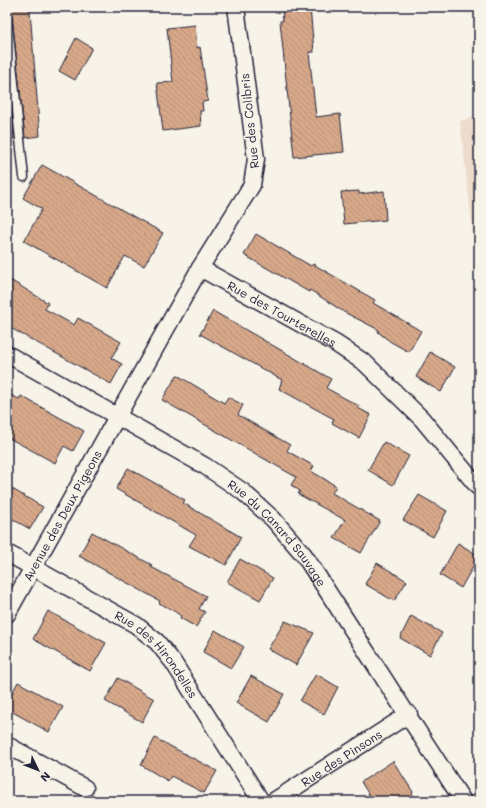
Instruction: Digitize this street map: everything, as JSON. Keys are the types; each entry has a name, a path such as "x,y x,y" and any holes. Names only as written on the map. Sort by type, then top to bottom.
{"street":[{"name":"Rue des Colibris","path":"200,268 252,185 255,173 256,159 236,7"},
{"path":"117,416 200,268"},
{"name":"Rue des Tourterelles","path":"200,268 334,343 365,363 393,388 422,419 478,487"},
{"name":"Rue du Canard Sauvage","path":"7,354 206,466 242,491 273,519 304,554 409,714 463,801"},
{"name":"Avenue des Deux Pigeons","path":"7,614 117,416"},
{"name":"Rue des Hirondelles","path":"7,554 136,625 157,642 173,662 261,801"},
{"name":"Rue des Pinsons","path":"274,801 409,714"},
{"path":"7,745 85,788"}],"lane":[{"path":"7,17 24,177"}],"shaded area":[{"path":"479,116 479,286 460,121"}],"building":[{"path":"11,7 24,7 30,11 40,136 25,138"},
{"path":"310,7 314,52 309,52 316,117 340,114 344,152 294,157 280,21 283,21 282,9"},
{"path":"195,25 197,48 200,47 208,101 202,102 203,111 200,111 201,126 163,131 157,83 173,82 167,28"},
{"path":"76,38 92,48 75,80 59,71"},
{"path":"12,115 14,139 7,139 7,116"},
{"path":"42,165 163,233 144,266 125,256 107,288 24,241 42,209 23,198"},
{"path":"359,191 359,194 384,191 386,220 344,224 341,192"},
{"path":"256,234 311,266 313,264 375,300 373,303 421,331 409,352 391,342 378,332 379,330 344,312 310,290 309,292 244,255"},
{"path":"7,278 48,303 45,309 74,325 78,318 121,342 111,358 122,364 111,384 7,326"},
{"path":"213,311 331,379 326,388 359,406 358,408 371,415 359,438 332,423 334,419 279,389 282,380 200,334"},
{"path":"430,352 455,367 441,392 416,377"},
{"path":"177,375 224,403 228,397 243,405 238,415 290,445 287,451 314,466 311,471 336,486 332,493 380,521 361,553 334,538 345,520 298,494 300,491 291,485 296,477 162,400"},
{"path":"7,393 19,399 21,396 84,431 73,451 64,446 55,463 7,437"},
{"path":"384,442 409,456 393,485 368,470"},
{"path":"128,468 185,500 183,503 241,537 226,565 189,546 196,535 116,489"},
{"path":"7,486 43,507 30,529 7,516"},
{"path":"419,495 447,511 433,537 403,520"},
{"path":"92,532 152,565 151,567 206,596 199,609 205,612 196,627 180,618 181,616 174,611 159,603 160,601 79,556"},
{"path":"458,543 479,556 461,588 440,575"},
{"path":"240,559 273,578 260,600 227,582"},
{"path":"377,563 407,581 394,601 365,584"},
{"path":"48,611 106,643 90,671 33,639"},
{"path":"411,616 442,633 430,655 400,638"},
{"path":"285,621 314,633 296,665 268,649"},
{"path":"215,630 244,647 231,668 203,652"},
{"path":"316,674 338,687 324,714 300,701"},
{"path":"251,676 284,694 269,722 236,703"},
{"path":"118,678 154,699 142,722 105,701"},
{"path":"18,682 63,707 49,732 7,709 7,702"},
{"path":"155,738 217,771 204,793 171,776 168,781 141,765"},
{"path":"393,761 413,792 412,793 417,801 373,801 361,782"}]}
